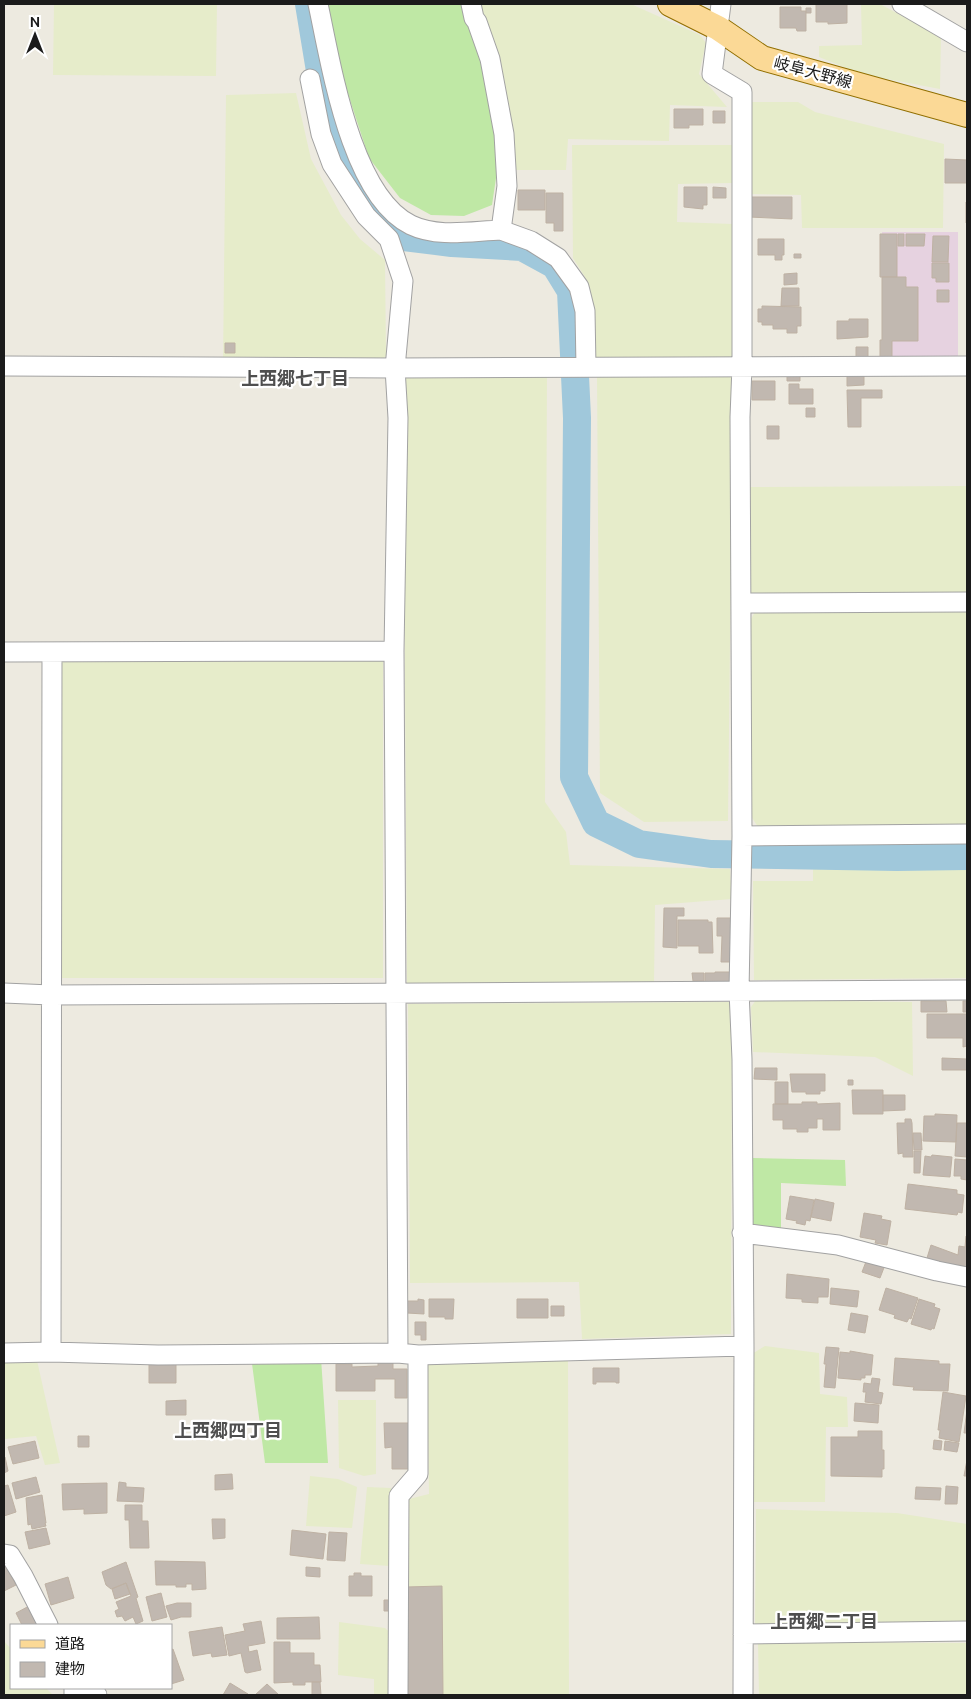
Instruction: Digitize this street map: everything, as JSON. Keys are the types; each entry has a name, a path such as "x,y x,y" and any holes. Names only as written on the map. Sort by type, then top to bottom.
{"main road":[{"name":"岐阜大野線","path":"670,4 718,28 762,58 967,115"}],"street":[{"path":"318,4 345,122 359,162 378,195 395,215 411,225 433,231 459,233 501,230 531,241 558,258 579,287 585,312 586,367"},
{"path":"471,4 474,18 490,59 504,134 507,186 501,230"},
{"path":"721,4 712,74 742,92 742,366 740,417 742,864 739,991 742,1059 744,1346 743,1695"},
{"path":"902,4 967,42"},
{"path":"310,79 321,134 332,164 366,216 389,239 403,281 395,368 398,418 394,652 398,1353"},
{"path":"4,366 395,368 967,366"},
{"path":"742,603 967,602"},
{"path":"4,652 394,652"},
{"path":"51,1352 52,652"},
{"path":"742,839 967,834"},
{"path":"4,993 51,995 967,990"},
{"path":"742,1233 838,1245 967,1277"},
{"path":"4,1353 51,1352 158,1355 398,1353 418,1355 744,1346"},
{"path":"398,1695 399,1496 418,1474 418,1355"},
{"path":"4,1554 10,1555 47,1624"},
{"path":"743,1634 967,1632"}],"shaded area":[{"path":"882,232 958,232 958,359 882,359"}],"green space":[{"path":"54,4 217,4 216,76 53,75"},
{"path":"323,4 465,4 487,62 499,158 492,205 464,216 431,215 400,198 369,158 332,45"},
{"path":"477,4 631,4 700,35 706,43 699,74 727,107 670,105 669,141 568,139 566,170 515,170"},
{"path":"861,4 880,4 941,37 940,89 861,74 819,57 819,46 862,45"},
{"path":"296,93 311,159 341,215 360,239 385,260 386,356 379,363 223,364 226,95"},
{"path":"747,102 798,102 815,112 944,144 943,228 802,228 801,195 749,194"},
{"path":"572,145 733,145 732,183 678,184 677,222 733,224 735,359 591,359 591,301 585,277 573,258"},
{"path":"547,374 545,802 566,832 570,865 730,869 732,899 655,905 654,984 407,984 403,376"},
{"path":"733,375 728,821 644,822 600,793 597,377"},
{"path":"967,486 967,596 750,596 747,487"},
{"path":"967,609 967,827 758,827 749,813 750,621 756,610"},
{"path":"383,661 383,978 59,978 58,662"},
{"path":"967,867 967,978 754,980 753,881 813,881 813,868"},
{"path":"756,1000 912,1002 913,1076 875,1057 753,1052 751,1007"},
{"path":"732,1002 731,1334 582,1339 579,1282 410,1283 408,1004"},
{"path":"753,1158 845,1160 846,1186 781,1183 781,1232 751,1230"},
{"path":"765,1346 819,1353 820,1394 847,1397 848,1427 826,1427 825,1502 754,1502 752,1354"},
{"path":"4,1356 36,1356 60,1463 45,1465 36,1436 5,1439"},
{"path":"251,1356 321,1358 328,1463 265,1463"},
{"path":"427,1357 568,1360 569,1695 405,1695 409,1499 429,1494"},
{"path":"338,1400 376,1400 376,1474 364,1476 339,1468"},
{"path":"310,1476 338,1479 357,1487 352,1528 306,1526"},
{"path":"367,1487 391,1488 390,1566 360,1564"},
{"path":"756,1509 897,1513 967,1524 967,1624 755,1628"},
{"path":"339,1622 385,1628 393,1635 392,1695 374,1695 374,1679 338,1675"},
{"path":"4,1641 10,1648 10,1689 47,1689 53,1695 4,1695"},
{"path":"758,1642 967,1643 967,1695 759,1695"}],"building":[{"path":"816,4 847,4 847,23 828,24 828,22 816,22"},
{"path":"780,7 801,7 801,11 806,11 806,31 797,31 796,28 780,28"},
{"path":"806,8 811,8 811,13 806,13"},
{"path":"674,109 703,109 703,125 689,125 689,128 674,128"},
{"path":"713,111 725,111 725,123 713,123"},
{"path":"945,159 967,160 967,183 945,183"},
{"path":"684,187 707,187 707,205 703,205 703,209 684,207"},
{"path":"713,187 726,188 726,198 713,198"},
{"path":"518,190 545,190 545,210 518,210"},
{"path":"546,193 563,193 563,231 554,231 554,223 546,223"},
{"path":"749,197 792,197 792,219 749,217"},
{"path":"967,202 967,223 966,223"},
{"path":"880,234 897,234 897,277 880,277"},
{"path":"898,234 904,234 904,246 898,246"},
{"path":"906,234 925,234 924,246 906,246"},
{"path":"933,236 949,236 948,262 932,262"},
{"path":"758,239 784,239 784,255 782,255 782,260 775,260 775,255 758,255"},
{"path":"794,254 801,254 801,258 794,258"},
{"path":"932,263 949,263 949,282 936,282 936,278 932,278"},
{"path":"797,273 797,284 784,285 784,274"},
{"path":"882,277 906,277 906,287 918,287 918,341 892,341 892,357 880,357 880,340 882,340"},
{"path":"782,288 799,288 799,306 781,306"},
{"path":"937,290 949,290 949,302 937,302"},
{"path":"762,306 801,307 801,326 797,326 797,333 787,333 787,329 773,329 773,325 762,325 762,322 758,322 758,309 762,309"},
{"path":"849,319 868,319 868,337 837,339 837,321 849,321"},
{"path":"225,343 235,343 235,353 225,353"},
{"path":"856,347 868,347 868,358 856,358"},
{"path":"787,373 800,373 800,381 787,381"},
{"path":"847,375 864,375 864,385 847,386"},
{"path":"752,381 775,381 775,400 752,400"},
{"path":"789,384 799,384 799,389 813,389 813,404 789,404"},
{"path":"847,390 882,390 882,398 861,398 861,427 848,427"},
{"path":"806,408 815,408 815,417 806,417"},
{"path":"767,426 779,426 779,439 767,439"},
{"path":"664,908 684,908 684,916 677,916 677,948 663,947"},
{"path":"717,918 735,918 735,962 721,962 722,936 717,936"},
{"path":"678,920 708,920 708,922 712,922 713,953 699,953 699,946 678,946"},
{"path":"732,972 732,982 705,982 705,973"},
{"path":"692,973 704,973 704,981 693,981"},
{"path":"921,1001 946,1001 947,1012 921,1012"},
{"path":"963,1001 967,1001 967,1012 963,1012"},
{"path":"927,1014 967,1014 967,1046 963,1047 963,1038 927,1038"},
{"path":"942,1058 967,1059 967,1070 942,1070"},
{"path":"755,1068 777,1068 777,1080 754,1079"},
{"path":"790,1074 825,1074 825,1091 820,1091 820,1094 792,1092"},
{"path":"848,1080 853,1080 853,1085 848,1085"},
{"path":"775,1082 788,1082 788,1104 775,1104"},
{"path":"852,1090 883,1090 883,1114 853,1114"},
{"path":"883,1095 905,1095 905,1110 883,1111"},
{"path":"802,1102 817,1102 817,1104 840,1103 840,1130 823,1130 823,1119 817,1119 817,1128 808,1128 808,1132 797,1132 797,1129 783,1129 783,1120 773,1120 773,1104 802,1104"},
{"path":"935,1114 957,1115 956,1142 923,1141 924,1116 935,1116"},
{"path":"905,1119 911,1119 912,1123 913,1157 903,1157 903,1153 898,1154 897,1123 905,1123"},
{"path":"957,1123 967,1123 967,1157 955,1156"},
{"path":"913,1133 921,1133 922,1150 914,1150"},
{"path":"914,1151 921,1151 920,1173 914,1173"},
{"path":"932,1155 952,1157 950,1177 923,1175 925,1156 931,1157"},
{"path":"955,1159 967,1160 967,1180 961,1179 961,1176 954,1176"},
{"path":"908,1184 957,1190 957,1194 964,1195 962,1213 958,1212 957,1215 905,1209"},
{"path":"790,1196 814,1200 810,1221 806,1220 805,1225 786,1219"},
{"path":"815,1199 834,1203 831,1221 811,1217"},
{"path":"864,1213 882,1216 881,1219 891,1221 887,1245 875,1243 876,1240 860,1237"},
{"path":"966,1236 967,1270 956,1265 956,1267 945,1265 927,1258 931,1245 958,1255 959,1246 965,1247"},
{"path":"867,1259 885,1265 880,1278 862,1272"},
{"path":"787,1274 829,1279 828,1297 818,1297 818,1303 786,1298"},
{"path":"831,1288 859,1291 857,1307 830,1304"},
{"path":"886,1288 918,1298 911,1319 909,1318 907,1322 894,1318 895,1315 879,1310"},
{"path":"418,1299 424,1300 424,1314 407,1313 407,1301 418,1301"},
{"path":"429,1299 454,1299 453,1319 429,1317"},
{"path":"517,1299 548,1299 548,1318 517,1318"},
{"path":"919,1299 935,1304 934,1307 940,1309 934,1329 932,1328 931,1330 911,1324"},
{"path":"551,1306 564,1306 564,1316 551,1316"},
{"path":"851,1313 868,1316 865,1333 848,1330"},
{"path":"415,1322 426,1322 426,1340 421,1340 421,1335 415,1335"},
{"path":"826,1347 839,1348 835,1388 824,1387"},
{"path":"850,1351 873,1355 871,1375 865,1375 865,1378 861,1378 861,1380 838,1378 840,1352 850,1353"},
{"path":"895,1358 939,1361 939,1364 950,1364 948,1391 913,1390 914,1387 893,1385"},
{"path":"378,1363 393,1363 393,1369 407,1369 407,1398 395,1398 395,1379 375,1379 375,1391 336,1391 336,1364 352,1364 352,1367 378,1366"},
{"path":"149,1364 176,1364 176,1383 149,1383"},
{"path":"593,1368 619,1368 619,1383 596,1382 596,1384 593,1384"},
{"path":"872,1378 880,1379 878,1392 883,1393 881,1404 865,1402 866,1392 863,1392 864,1383 871,1384"},
{"path":"943,1392 966,1396 959,1442 939,1438 940,1430 938,1430"},
{"path":"186,1400 186,1415 166,1415 166,1401"},
{"path":"855,1403 879,1405 878,1423 854,1421"},
{"path":"967,1410 967,1433 964,1433"},
{"path":"384,1423 409,1423 410,1469 392,1469 392,1447 385,1448"},
{"path":"858,1431 882,1431 884,1469 882,1469 882,1477 831,1476 831,1437 858,1437"},
{"path":"78,1436 89,1436 89,1447 78,1447"},
{"path":"934,1440 942,1441 941,1450 933,1449"},
{"path":"35,1441 39,1458 13,1464 8,1447"},
{"path":"945,1441 959,1443 957,1452 944,1450"},
{"path":"4,1458 8,1471 4,1473"},
{"path":"967,1460 967,1476 964,1476"},
{"path":"232,1474 233,1489 215,1490 215,1475"},
{"path":"36,1477 40,1492 16,1499 12,1483"},
{"path":"119,1482 126,1483 126,1487 144,1488 143,1502 117,1501"},
{"path":"107,1483 107,1513 84,1514 84,1509 63,1510 62,1484"},
{"path":"8,1485 16,1512 4,1516 4,1486"},
{"path":"946,1486 958,1487 957,1504 945,1504"},
{"path":"916,1487 941,1488 940,1500 915,1499"},
{"path":"42,1495 46,1526 32,1529 31,1524 28,1525 26,1498"},
{"path":"125,1505 142,1505 142,1521 148,1521 149,1548 130,1548 129,1520 125,1520"},
{"path":"212,1519 225,1519 225,1538 213,1539"},
{"path":"46,1528 50,1544 29,1549 25,1532"},
{"path":"292,1530 326,1534 323,1559 290,1555"},
{"path":"329,1532 347,1533 345,1561 327,1560"},
{"path":"155,1561 205,1562 206,1589 192,1590 192,1584 186,1584 186,1587 156,1585"},
{"path":"126,1562 138,1597 136,1598 143,1621 136,1624 133,1617 125,1621 122,1616 117,1617 115,1611 119,1609 116,1602 131,1596 126,1583 111,1589 106,1585 102,1572"},
{"path":"6,1567 16,1585 4,1591 4,1568"},
{"path":"306,1567 320,1568 320,1577 306,1576"},
{"path":"354,1573 361,1573 361,1576 372,1576 372,1596 349,1596 349,1576 354,1576"},
{"path":"68,1577 74,1598 51,1605 45,1584"},
{"path":"126,1583 130,1594 115,1599 112,1589"},
{"path":"442,1586 443,1695 408,1695 406,1587"},
{"path":"161,1593 167,1617 152,1621 146,1597"},
{"path":"384,1600 390,1600 391,1611 384,1611"},
{"path":"177,1603 191,1603 191,1617 171,1620 166,1606"},
{"path":"31,1605 40,1624 22,1624 16,1613"},
{"path":"319,1617 320,1639 277,1639 277,1618"},
{"path":"261,1621 265,1643 248,1646 249,1652 257,1650 261,1670 247,1673 245,1672 241,1653 229,1656 225,1635 245,1631 243,1624"},
{"path":"222,1627 227,1655 212,1657 211,1653 193,1656 189,1632"},
{"path":"274,1642 290,1642 290,1653 314,1653 314,1665 320,1665 321,1682 305,1682 305,1685 293,1685 293,1682 274,1683"},
{"path":"172,1650 184,1680 172,1684"},
{"path":"312,1682 320,1682 321,1695 312,1695"},
{"path":"230,1683 248,1694 223,1695"},
{"path":"267,1684 279,1695 255,1695"}],"waterway":[{"path":"309,4 321,77 339,143 364,197 404,237 452,243 522,247 555,265 571,291 577,418 574,777 596,823 639,844 711,854 897,857 967,856"}],"district":[{"name":"上西郷七丁目","path":"295,379"},
{"name":"上西郷四丁目","path":"228,1431"},
{"name":"上西郷二丁目","path":"824,1622"}]}
